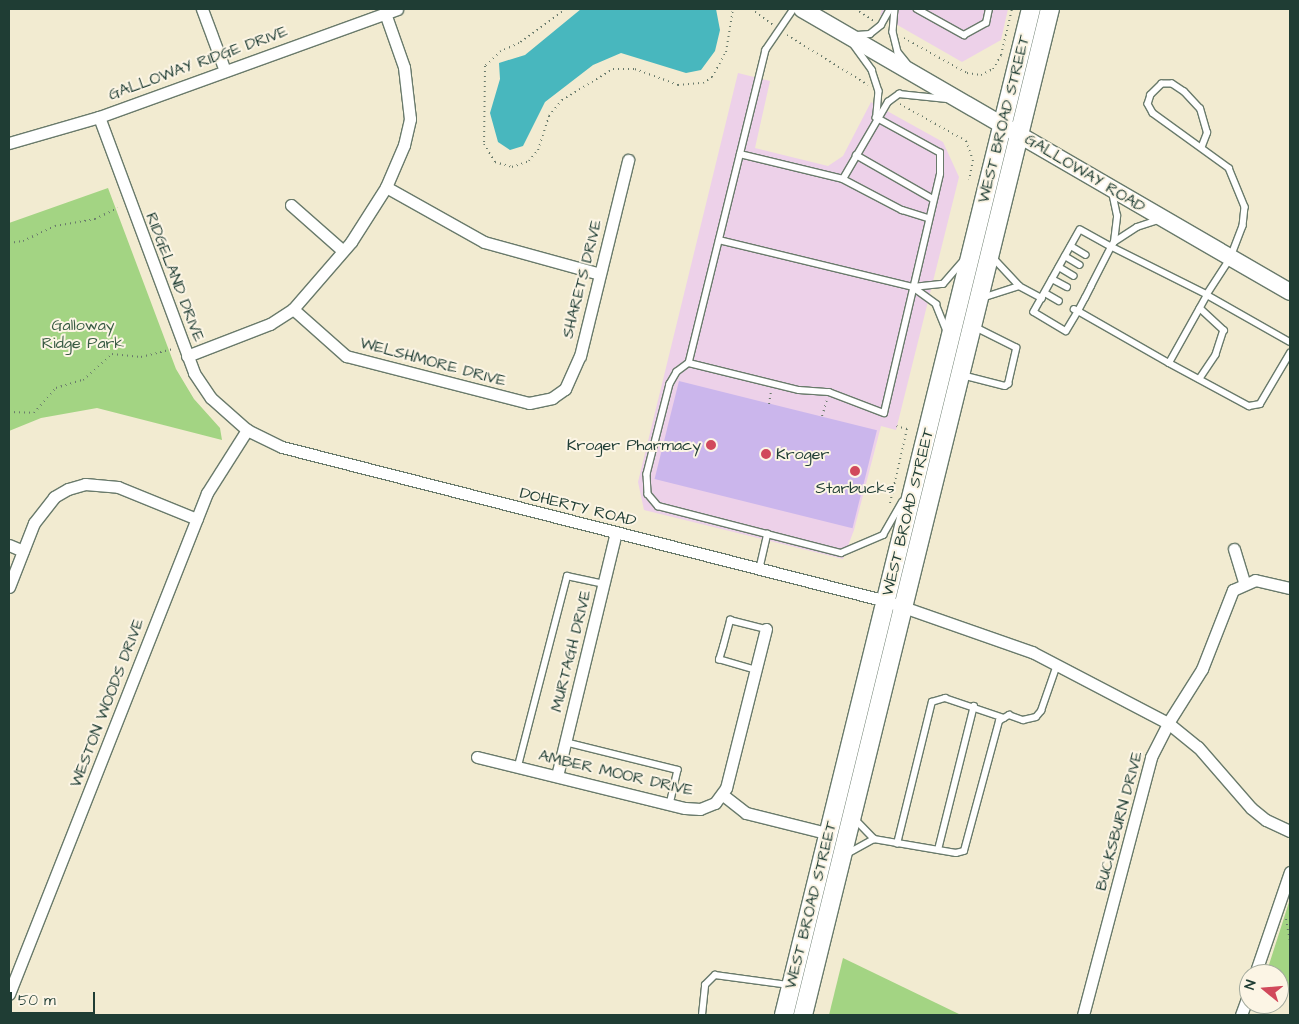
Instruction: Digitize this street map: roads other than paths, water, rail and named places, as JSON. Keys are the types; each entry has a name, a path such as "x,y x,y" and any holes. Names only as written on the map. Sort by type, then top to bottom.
{"main road":[{"name":"WEST BROAD STREET","path":"784,1015 830,834 1031,9"},
{"name":"WEST BROAD STREET","path":"803,1015 1050,9"}],"street":[{"path":"202,9 225,71"},
{"name":"GALLOWAY RIDGE DRIVE","path":"9,143 99,117 397,9"},
{"name":"GALLOWAY ROAD","path":"802,9 1290,292"},
{"path":"185,351 270,324 293,309 343,252 386,187 404,145 410,119 404,67 385,13"},
{"name":"RIDGELAND DRIVE","path":"99,117 185,351 211,398 247,430"},
{"name":"SHARETS DRIVE","path":"552,398 565,389 576,369 628,160"},
{"path":"386,187 484,242 600,274"},
{"path":"291,205 343,252"},
{"name":"WELSHMORE DRIVE","path":"293,309 340,352 352,358 529,404 552,398"},
{"name":"WESTON WOODS DRIVE","path":"9,994 197,518 222,466 247,430"},
{"name":"DOHERTY ROAD","path":"247,430 282,447 886,601 1032,652 1168,723 1198,746 1251,808 1266,820 1290,832"},
{"path":"9,587 34,523 54,497 85,484 118,487 197,518"},
{"name":"MURTAGH DRIVE","path":"557,776 616,533"},
{"path":"9,545 23,551"},
{"path":"1234,550 1244,582 1266,581 1290,588"},
{"name":"BUCKSBURN DRIVE","path":"1083,1015 1152,758 1168,723 1202,669 1233,590 1244,582"},
{"path":"766,629 723,795 746,813 830,834"},
{"name":"AMBER MOOR DRIVE","path":"477,757 670,804 700,809 715,803 723,795"},
{"path":"1258,964 1290,872"}],"lane":[{"path":"794,9 766,50 689,363 677,372 670,384 647,474 648,494 658,506 841,552 869,543 883,535 898,510 922,455"},
{"path":"847,35 870,34 881,25 890,9"},
{"path":"895,9 893,32 898,52 920,77"},
{"path":"917,9 964,35 986,23 989,9"},
{"path":"847,35 872,70 879,91 876,118"},
{"path":"1169,363 1207,295 1231,258 1243,226 1245,207 1229,168 1202,146 1153,113 1148,104 1151,95 1162,84 1172,84 1184,92 1200,109 1206,133 1202,146"},
{"path":"843,179 876,118 888,102 899,94 961,100"},
{"path":"689,363 772,384 829,392 884,413 928,218 940,174 940,153 876,118"},
{"path":"740,154 843,179 902,210 928,218"},
{"path":"856,155 933,199"},
{"path":"719,240 913,287 943,284 952,277 962,262 975,204 988,187"},
{"path":"1110,188 1117,216 1113,244"},
{"path":"1163,219 1137,227 1113,244 1089,285 1066,331 1034,312 1080,230 1113,244 1290,340"},
{"path":"1071,246 1086,255"},
{"path":"989,254 1019,286 1059,300"},
{"path":"1065,256 1080,265"},
{"path":"1059,267 1074,276"},
{"path":"1052,279 1067,287"},
{"path":"978,300 1019,286"},
{"path":"913,287 936,304 946,323 947,351"},
{"path":"1200,308 1224,330 1216,355 1200,379"},
{"path":"1076,310 1249,406 1260,404 1290,353"},
{"path":"960,374 1007,386 1017,350 1015,346 972,326"},
{"path":"759,570 767,534"},
{"path":"518,766 566,576 604,584"},
{"path":"755,670 719,660 730,620 766,629"},
{"path":"852,816 874,839 956,853 968,846 999,721 1009,715 1023,720 1036,717 1041,712 1057,665"},
{"path":"897,844 932,702 945,698 974,706 1004,718"},
{"path":"938,850 974,706"},
{"path":"565,742 678,770 670,804"},
{"path":"841,858 857,846 874,839"},
{"path":"702,1015 706,985 715,975 792,985"}],"water":[{"path":"581,9 716,9 720,30 715,51 701,70 686,73 621,53 593,65 545,102 523,146 510,150 498,142 490,113 500,79 499,63 525,55"}],"place":[{"name":"Kroger Pharmacy","path":"711,445"},
{"name":"Kroger","path":"766,454"},
{"name":"Starbucks","path":"855,471"}],"park label":[{"name":"Galloway Ridge Park","path":"83,334"}]}
